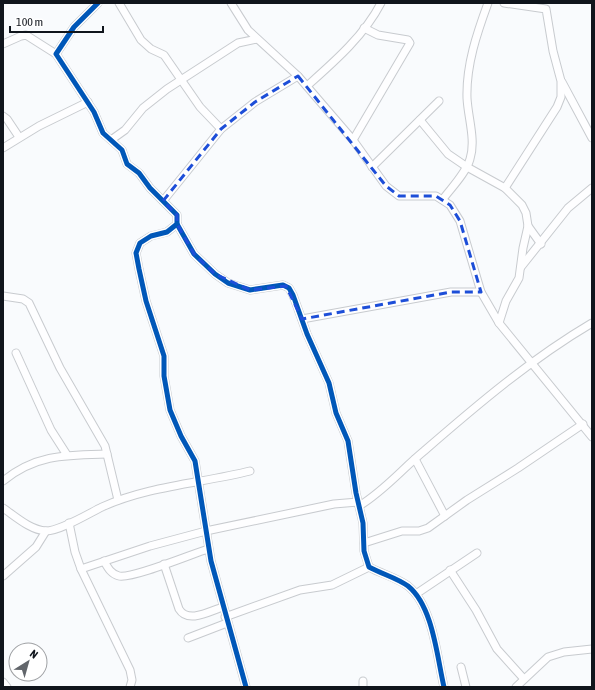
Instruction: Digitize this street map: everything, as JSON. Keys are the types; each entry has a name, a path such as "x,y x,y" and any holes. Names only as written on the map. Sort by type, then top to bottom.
{"street":[{"path":"56,54 74,27 98,3"},
{"path":"119,3 141,40 151,49 164,55 200,107 222,129"},
{"path":"231,3 248,30 307,86 352,140 386,186 399,196 428,195 443,199 450,205 460,220 481,292 499,323 583,424 592,437"},
{"path":"307,86 334,62 364,28 381,3"},
{"path":"443,199 467,167 470,160 472,143 467,97 470,69 474,42 488,3"},
{"path":"504,3 546,9 553,51 561,81 592,138"},
{"path":"352,140 410,43 408,40 378,35 364,28"},
{"path":"3,44 26,35 56,54 94,112 103,133 122,150 127,164 139,172 150,188 177,215 177,224 194,254 215,274 228,283 250,290 283,285 289,288 329,383 336,413 348,441 358,504 363,523 364,551 369,567 398,581 416,594 431,628 444,687"},
{"path":"111,140 125,130 150,102 238,43 257,39"},
{"path":"163,201 222,129 255,102 298,76"},
{"path":"505,188 557,107 560,97 561,81"},
{"path":"372,167 439,101"},
{"path":"3,148 88,102"},
{"path":"3,116 7,119 19,138"},
{"path":"420,120 448,154 467,167 505,188 522,205 526,213 528,226 519,278 506,301 499,323"},
{"path":"520,267 541,244 568,208 592,188"},
{"path":"177,224 167,232 145,238 140,243 136,253 146,301 164,356 164,376 170,410 181,436 195,461 208,549 226,620 246,687"},
{"path":"528,226 541,244"},
{"path":"302,319 450,292 481,292"},
{"path":"3,296 23,299 29,303 46,342 100,438 107,454 118,500"},
{"path":"81,569 150,546 206,530 334,504 358,504 379,492 415,459 532,363 592,324"},
{"path":"16,353 51,430 67,455"},
{"path":"364,544 402,531 428,528 467,500 583,424"},
{"path":"3,481 28,465 51,457 107,454"},
{"path":"415,459 445,516"},
{"path":"3,508 29,525 46,531 69,523 118,500 160,489 250,471"},
{"path":"69,523 75,552 81,569 132,675 130,687"},
{"path":"3,576 36,547 46,531"},
{"path":"104,561 114,574 121,577 208,549"},
{"path":"416,594 477,553"},
{"path":"164,564 179,609 184,615 189,617 196,616 223,607"},
{"path":"188,638 226,620 300,590 332,585 369,567"},
{"path":"450,570 472,604 497,649 524,679"},
{"path":"516,687 548,657 564,652 592,649"},
{"path":"461,667 466,687"},
{"path":"3,682 7,687"}],"highlighted area":[{"path":"298,76 386,186 399,196 436,196 450,205 460,221 481,292 451,292 302,319 286,286 250,290 215,274 194,254 177,224 177,215 163,201 221,129 255,102"}],"cycle path":[{"path":"98,3 74,27 56,54 94,112 103,133 122,150 127,164 139,173 150,188 177,215 177,224 167,232 151,236 140,243 136,253 146,301 164,356 164,376 170,410 181,436 195,461 211,561 246,687"},
{"path":"177,224 194,254 215,274 228,283 250,290 283,285 289,288 307,334 329,383 336,413 348,441 356,493 363,523 364,551 369,567 404,583 416,595 423,606 433,633 444,687"}]}
